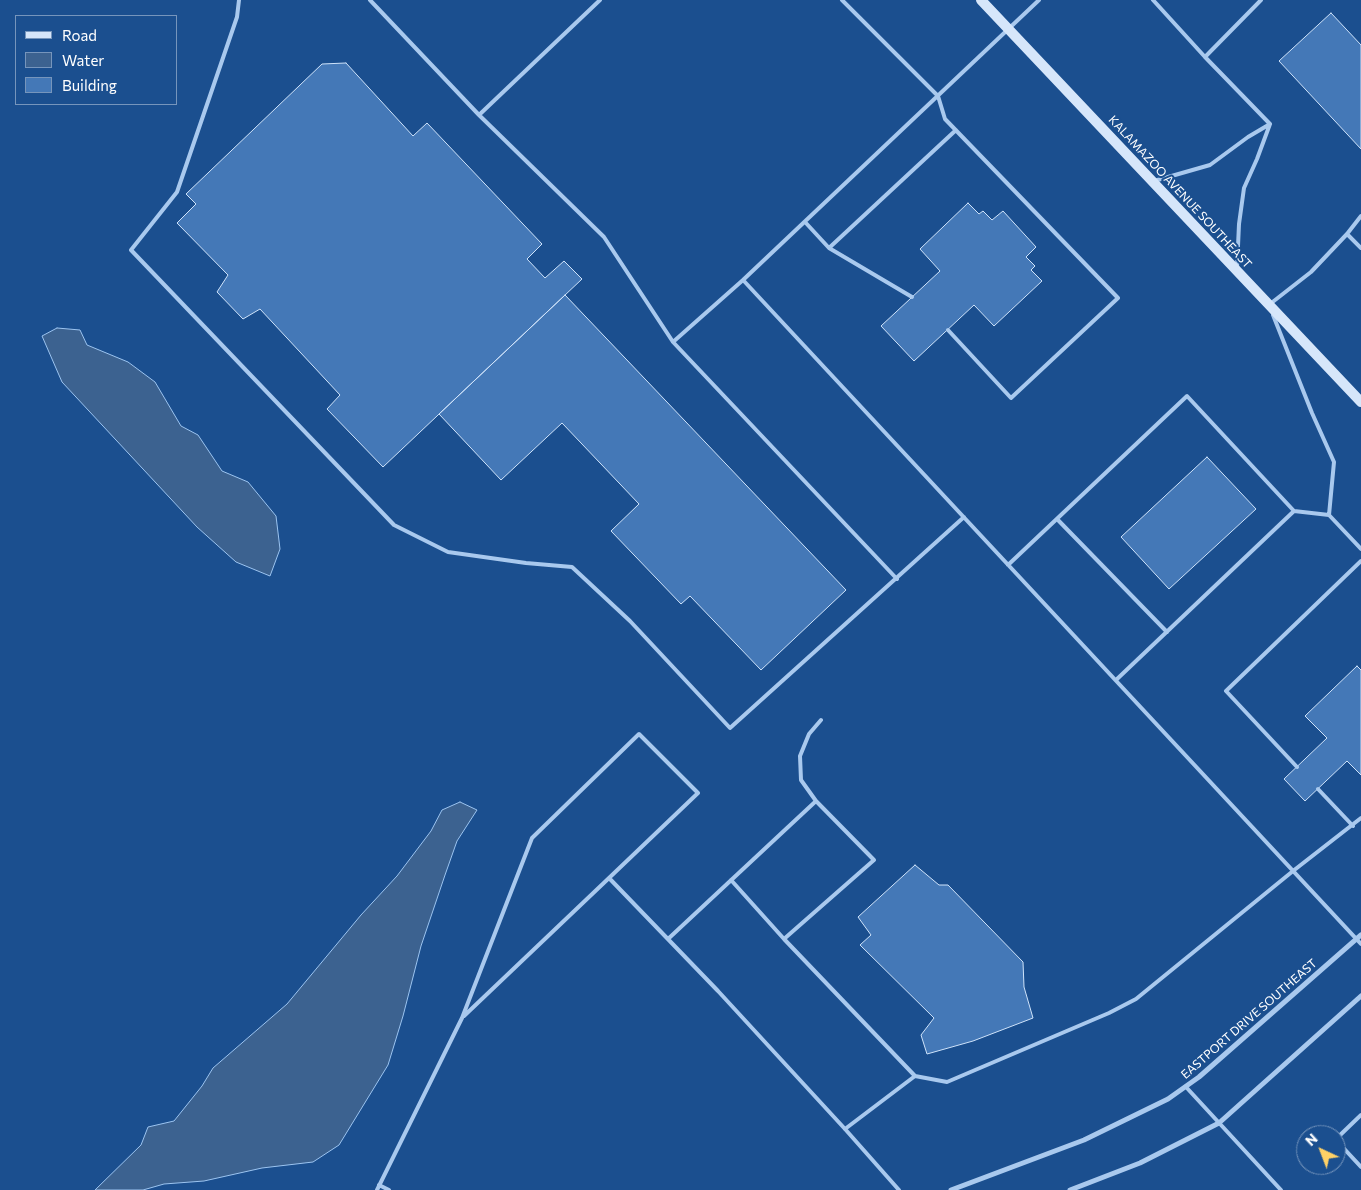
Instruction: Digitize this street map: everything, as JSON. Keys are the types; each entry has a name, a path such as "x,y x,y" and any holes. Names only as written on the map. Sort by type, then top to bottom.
{"main road":[{"name":"KALAMAZOO AVENUE SOUTHEAST","path":"981,0 1361,402"}],"street":[{"name":"EASTPORT DRIVE SOUTHEAST","path":"951,1190 1084,1140 1168,1099 1200,1077 1361,935"},
{"path":"1070,1190 1140,1163 1219,1124 1361,996"}],"lane":[{"path":"239,0 237,18 177,192 131,250 394,525 448,552 526,563 572,567 630,620 730,728 964,517"},
{"path":"370,0 479,115 604,237 674,342 897,578"},
{"path":"479,115 600,0"},
{"path":"842,0 938,96 946,119 1118,298 1011,398 948,330"},
{"path":"674,342 744,280 1039,0"},
{"path":"1153,0 1270,124"},
{"path":"1205,57 1261,0"},
{"path":"1153,181 1210,164 1270,124"},
{"path":"1237,270 1239,224 1244,188 1258,160 1270,124"},
{"path":"829,248 956,130"},
{"path":"1329,515 1334,462 1312,413 1269,304 1311,272 1347,234 1361,216"},
{"path":"805,222 829,248 912,297"},
{"path":"1347,234 1361,248"},
{"path":"744,280 1361,944"},
{"path":"1008,565 1187,396 1294,511 1329,515 1361,549"},
{"path":"1116,680 1294,511"},
{"path":"1057,519 1167,632"},
{"path":"1297,767 1226,691 1361,561"},
{"path":"784,939 874,860 816,801 801,780 800,756 809,734 821,720"},
{"path":"377,1190 462,1018 532,838 639,734 698,793 462,1018"},
{"path":"1318,789 1353,826"},
{"path":"668,939 816,801"},
{"path":"731,880 784,939 915,1076 947,1082 1109,1013 1136,999 1361,818"},
{"path":"609,878 845,1129 899,1190"},
{"path":"845,1129 915,1076"},
{"path":"1186,1087 1281,1190"},
{"path":"1346,1130 1361,1115"},
{"path":"1346,1151 1361,1167"},
{"path":"379,1185 389,1190"}],"water":[{"path":"57,328 80,330 87,345 128,362 155,382 181,426 198,435 222,471 248,482 276,516 280,549 270,576 236,562 197,527 62,382 42,336"},
{"path":"460,802 477,810 457,841 445,875 421,946 388,1065 339,1145 313,1162 262,1168 204,1181 164,1184 143,1190 95,1190 141,1145 148,1127 174,1121 202,1086 213,1068 287,1004 361,915 397,876 431,831 442,810"}],"building":[{"path":"1331,13 1361,45 1361,149 1279,61"},
{"path":"346,63 413,136 427,123 542,244 527,259 545,278 564,261 582,279 383,467 327,409 340,395 260,309 243,319 217,292 228,275 177,223 196,204 186,194 322,64"},
{"path":"968,203 979,214 983,211 992,220 1003,211 1036,247 1026,257 1035,266 1031,270 1042,281 994,326 974,305 914,361 881,326 940,271 920,249"},
{"path":"565,295 846,590 761,670 690,596 681,604 611,531 639,504 562,423 501,480 439,414"},
{"path":"1207,457 1256,509 1169,589 1121,537"},
{"path":"1357,666 1361,670 1361,775 1347,761 1305,801 1284,779 1327,738 1305,716"},
{"path":"915,865 939,885 948,885 1023,962 1024,987 1033,1018 973,1041 927,1054 921,1035 934,1018 860,945 871,935 858,917"}]}
